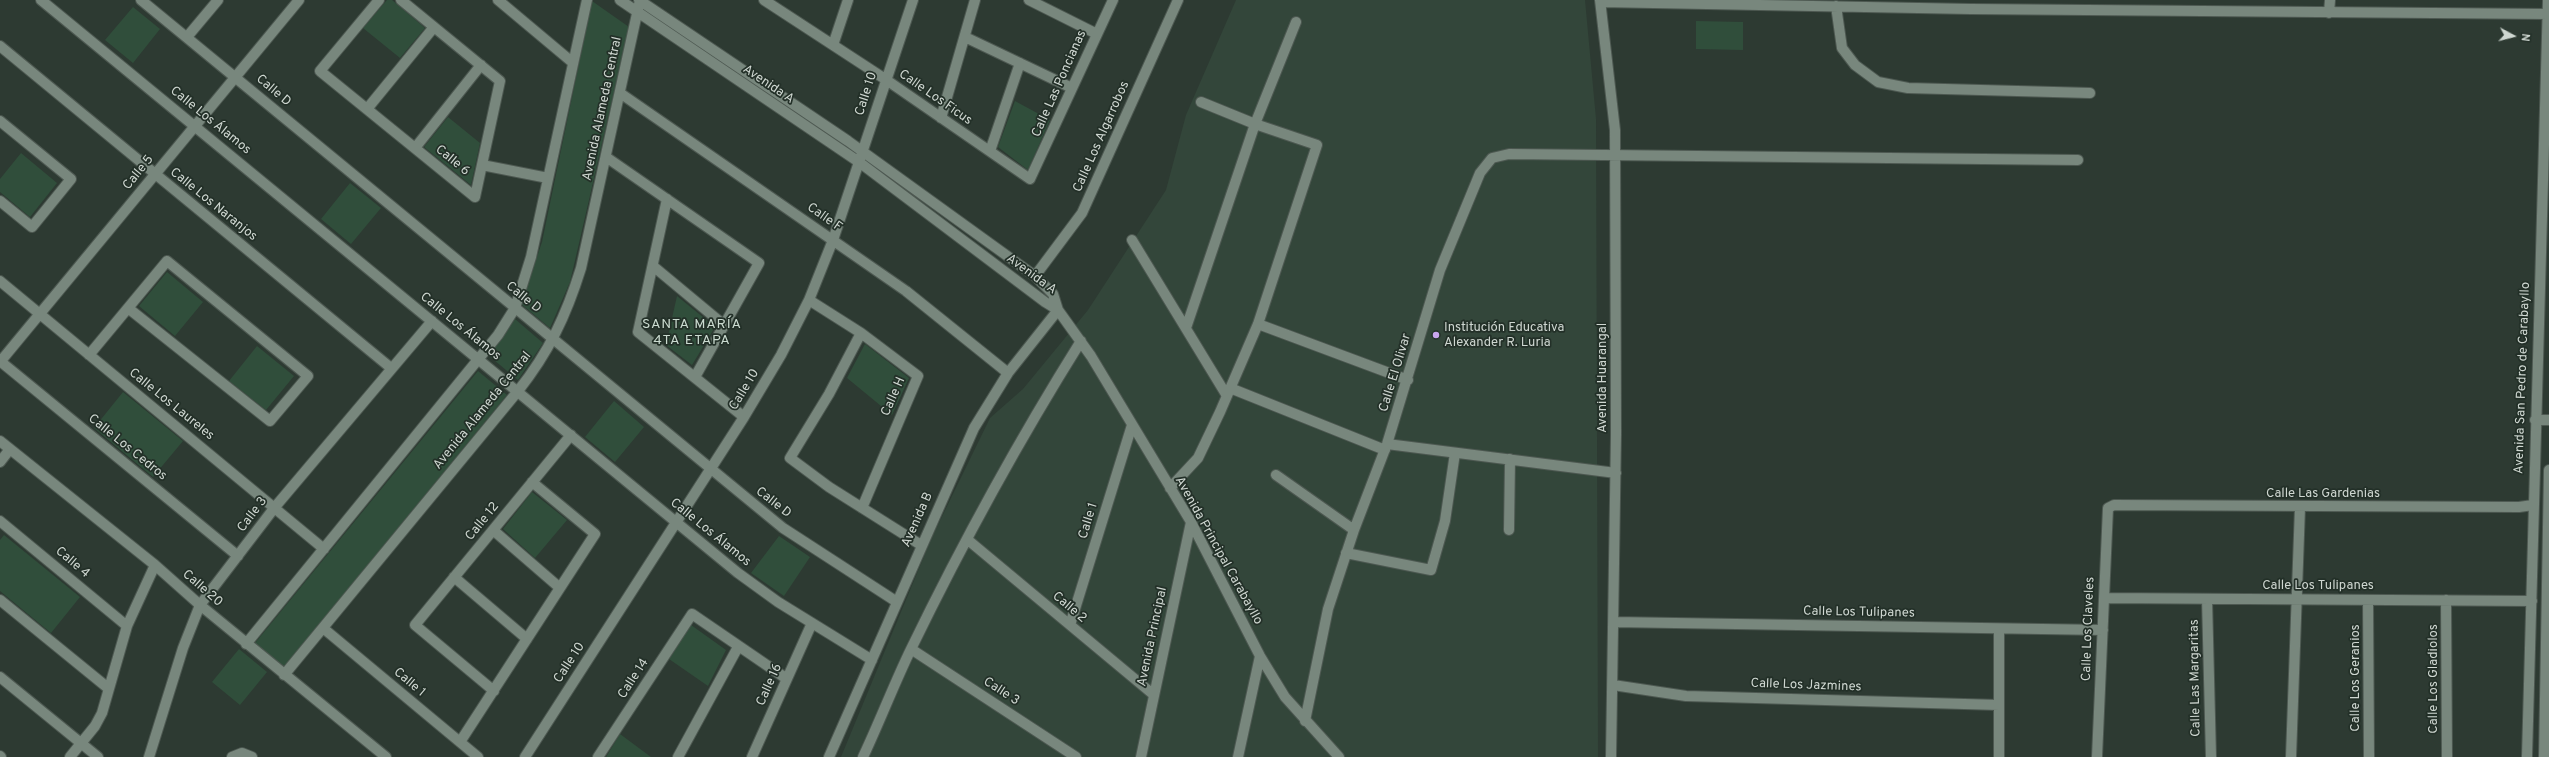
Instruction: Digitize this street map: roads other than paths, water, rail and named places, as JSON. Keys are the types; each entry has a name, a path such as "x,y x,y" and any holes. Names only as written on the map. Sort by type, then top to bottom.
{"street":[{"name":"Calle Los Álamos","path":"41,0 738,573 812,623 872,660"},
{"name":"Calle D","path":"142,0 783,528 897,602"},
{"path":"188,37 218,0"},
{"name":"Calle 5","path":"0,361 299,0"},
{"name":"Calle 6","path":"379,0 320,71 475,197 500,81 481,65"},
{"path":"401,0 481,65 415,148"},
{"path":"498,0 572,62"},
{"path":"246,644 479,360 498,335 515,308 531,257 572,62 587,0"},
{"name":"Avenida A","path":"620,0 637,13 859,162 1045,302 1058,310"},
{"name":"Avenida A","path":"640,0 848,141 1035,276 1053,294 1058,310"},
{"name":"Avenida Alameda Central","path":"284,675 518,391 536,368 553,340 568,310 581,268 640,0"},
{"name":"Calle Los Ficus","path":"764,0 885,79 1030,179"},
{"path":"833,45 848,0"},
{"name":"Calle 10","path":"525,757 711,470 781,355 809,300 833,240 885,79 913,0"},
{"path":"941,118 975,0"},
{"path":"1029,0 1097,34"},
{"name":"Calle Las Poncianas","path":"1030,179 1113,0"},
{"path":"2329,13 2330,0"},
{"name":"Avenida San Pedro de Carabayllo","path":"2527,757 2532,601 2535,420 2548,0"},
{"name":"Calle Los Algarrobos","path":"1035,276 1082,213 1175,1"},
{"path":"1600,1 1836,6 1986,4 2329,13 2548,14"},
{"name":"Avenida Huarangal","path":"1600,1 1614,107 1615,154 1616,473 1611,757"},
{"path":"1836,6 1842,48 1855,65 1878,82 1908,88 2090,93"},
{"path":"1186,328 1255,124 1296,22"},
{"path":"366,109 434,27"},
{"path":"965,37 1072,88"},
{"name":"Calle Los Naranjos","path":"0,46 391,368"},
{"path":"990,152 1020,63"},
{"name":"Calle F","path":"620,93 912,296 1008,373"},
{"path":"1170,488 1198,458 1258,324 1317,145 1255,124 1201,102"},
{"path":"0,121 72,179 32,227 0,201"},
{"path":"848,141 856,140 868,133"},
{"name":"Calle El Olivar","path":"1305,721 1328,609 1346,553 1386,447 1408,380 1440,270 1480,173 1492,158 1509,154 1615,154 2078,160"},
{"path":"606,157 759,263 695,377"},
{"path":"482,165 548,178"},
{"path":"667,199 638,332 744,417"},
{"path":"1132,240 1186,328 1228,392 1386,447 1455,452 1616,473"},
{"path":"89,355 128,308 167,261 308,376 270,421 128,308"},
{"path":"653,266 724,325"},
{"name":"Calle Los Laureles","path":"0,281 324,549"},
{"name":"Calle H","path":"809,300 861,333 918,376 862,508"},
{"name":"Avenida Principal Carabayllo","path":"1058,310 1081,341 1191,522 1260,656 1285,697 1329,753 1339,757"},
{"name":"Avenida B","path":"829,757 921,545 974,428 1008,373 1058,310"},
{"name":"Calle 3","path":"149,757 183,648 200,605 275,507 432,321"},
{"path":"1258,324 1408,380"},
{"path":"861,333 829,394 790,458 862,508 921,545"},
{"path":"865,756 911,649 968,540 1042,405 1081,341"},
{"name":"Calle Los Cedros","path":"0,361 238,556"},
{"path":"2535,420 2549,420"},
{"name":"Calle 1","path":"1070,625 1132,425"},
{"name":"Calle 12","path":"494,691 415,625 571,435"},
{"name":"Calle 20","path":"0,441 155,565 246,644 386,757"},
{"path":"0,462 10,450"},
{"path":"1346,553 1431,570 1445,521 1455,452"},
{"path":"1509,530 1510,459"},
{"path":"2544,757 2546,725 2549,470"},
{"path":"1276,475 1354,530"},
{"path":"460,742 595,534 532,482"},
{"name":"Calle Las Gardenias","path":"2114,505 2519,507 2533,505"},
{"name":"Calle Los Claveles","path":"2097,757 2103,630 2106,516 2108,508 2114,505"},
{"path":"2290,757 2300,507"},
{"name":"Calle 4","path":"0,521 127,626"},
{"name":"Avenida Principal","path":"1141,757 1191,522"},
{"path":"493,530 560,588"},
{"name":"Calle 2","path":"968,540 1154,695"},
{"path":"70,757 81,744 102,713 127,626 155,565"},
{"path":"454,578 527,639"},
{"name":"Calle Los Tulipanes","path":"2104,598 2532,601"},
{"name":"Calle Las Margaritas","path":"2207,599 2211,757"},
{"path":"0,600 108,688"},
{"name":"Calle Los Geranios","path":"2368,600 2369,757"},
{"name":"Calle Los Gladiolos","path":"2446,600 2447,757"},
{"name":"Calle 14","path":"598,757 692,614 738,647"},
{"name":"Calle Los Tulipanes","path":"1614,622 2103,630"},
{"name":"Calle 16","path":"752,757 812,623"},
{"name":"Calle 1","path":"323,628 478,757"},
{"path":"1998,757 1999,629"},
{"path":"678,757 738,647 787,679"},
{"name":"Calle 3","path":"911,649 1076,757"},
{"path":"1238,757 1260,656"},
{"path":"0,677 98,757"},
{"name":"Calle Los Jazmines","path":"1613,686 1686,696 1999,705"},
{"path":"234,756 252,757"}],"place":[{"name":"Institución Educativa Alexander R. Luria","path":"1436,335"}],"district":[{"name":"SANTA MARÍA 4TA ETAPA","path":"692,334"}]}
